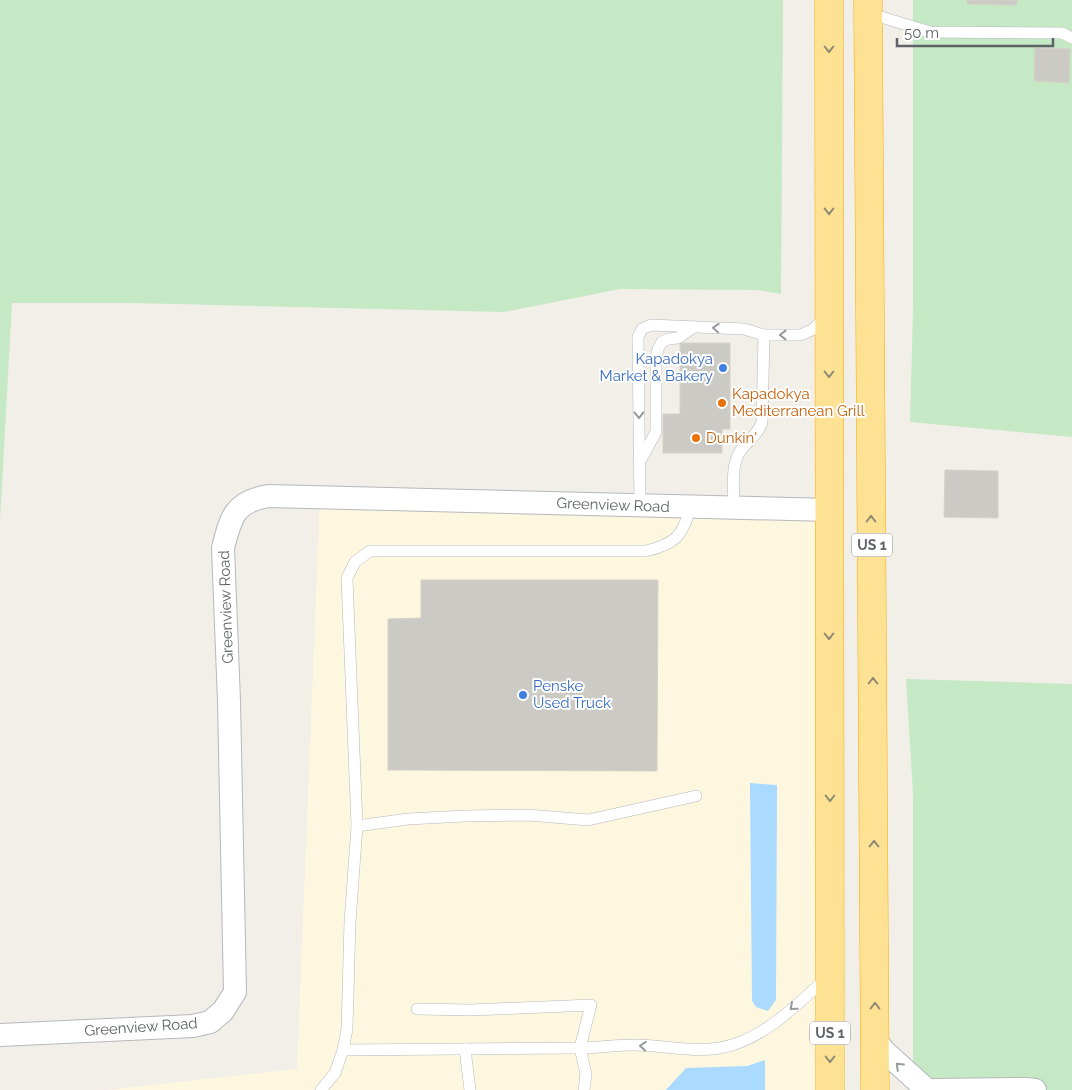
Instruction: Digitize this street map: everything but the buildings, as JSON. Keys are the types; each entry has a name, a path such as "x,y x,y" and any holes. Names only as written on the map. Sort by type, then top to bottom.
{"highway":[{"name":"US 1","path":"829,0 830,1090"},
{"name":"US 1","path":"868,6 875,1090"}],"street":[{"name":"Greenview Road","path":"0,1035 193,1026 210,1022 223,1010 236,992 229,701 223,548 229,524 240,507 254,498 268,496 829,510"},
{"path":"875,1039 891,1058 927,1090"},
{"path":"935,1090 1035,1090"}],"lane":[{"path":"868,6 930,32 1062,33 1072,38"},
{"path":"640,506 639,333 642,329 651,325 744,329 764,335 800,335 812,330 830,314"},
{"path":"640,460 656,432 656,358 658,349 662,342 678,338 694,327"},
{"path":"734,508 735,463 741,450 759,431 762,422 764,335"},
{"path":"321,1090 335,1073 343,1050 347,1029 350,922 357,826 348,578 355,562 370,551 646,551 663,547 677,538 686,525 690,508"},
{"path":"357,826 408,819 464,816 528,815 588,820 696,796"},
{"path":"343,1050 580,1048 636,1045 718,1049 757,1034 779,1019 830,975"},
{"path":"417,1009 471,1010 591,1006 580,1048 586,1074 584,1090"},
{"path":"465,1049 470,1090"}],"shaded area":[{"path":"320,497 829,510 830,1090 107,1090 297,1069"}],"green space":[{"path":"0,0 783,0 781,294 758,290 620,289 504,312 134,303 12,303 0,520"},
{"path":"913,0 1072,0 1072,437 910,422 913,310"},
{"path":"906,679 1072,684 1072,1090 913,1090 913,793"}],"water":[{"path":"750,783 777,785 776,1000 768,1011 756,1007 752,1001"},
{"path":"765,1060 765,1090 666,1090 686,1068 747,1066"}],"place":[{"name":"Kapadokya Market & Bakery","path":"723,368"},
{"name":"Kapadokya Mediterranean Grill","path":"722,403"},
{"name":"Dunkin'","path":"696,438"},
{"name":"Penske Used Truck","path":"523,695"}]}
